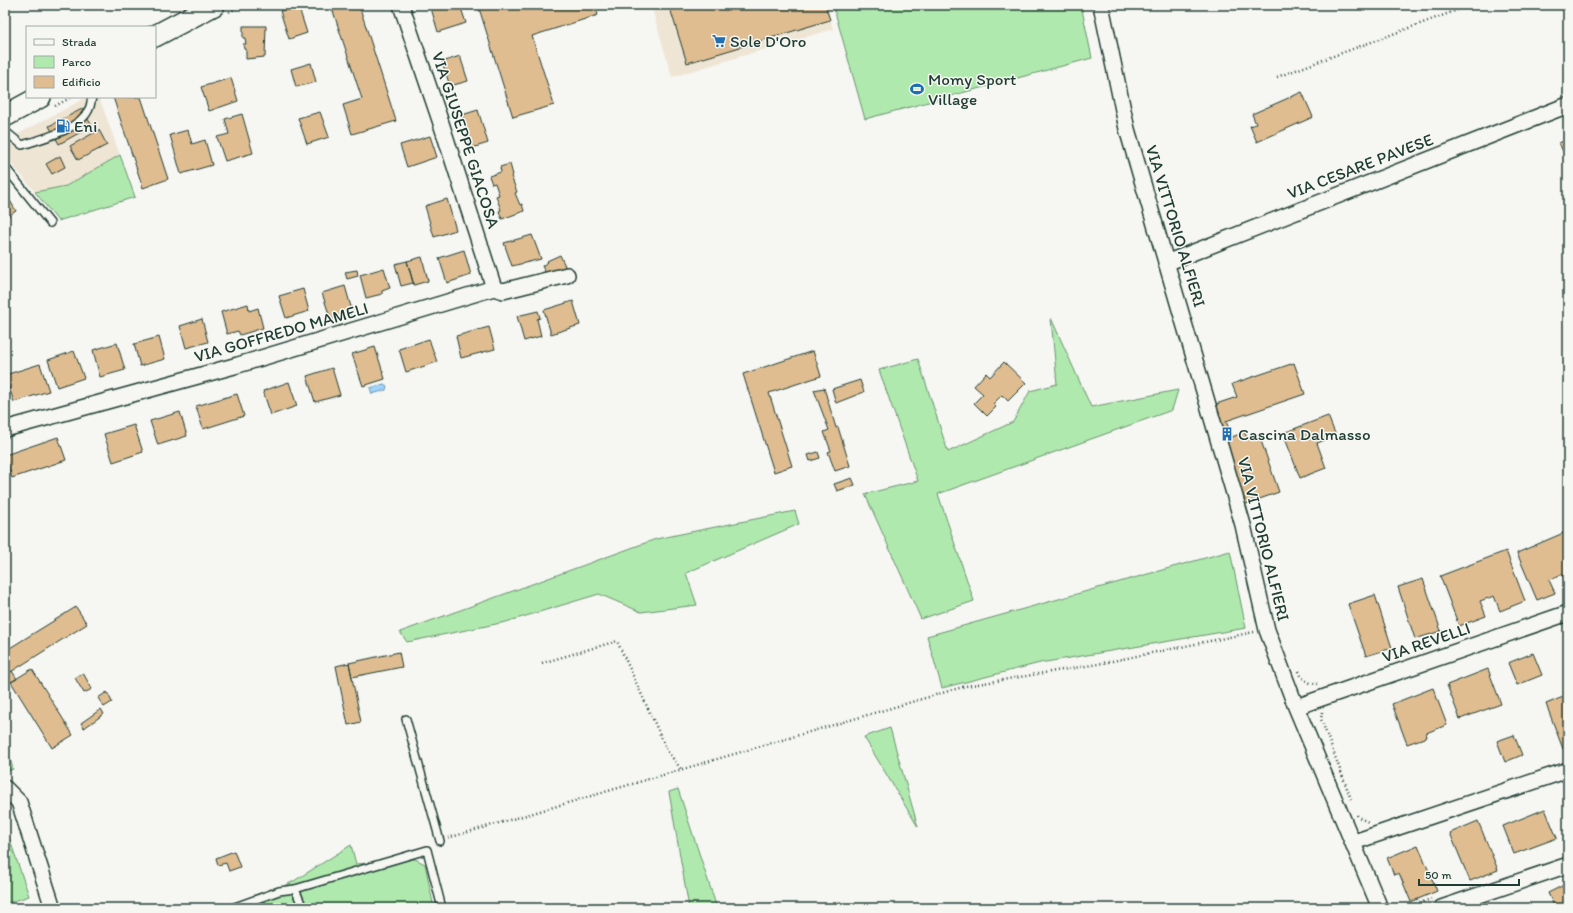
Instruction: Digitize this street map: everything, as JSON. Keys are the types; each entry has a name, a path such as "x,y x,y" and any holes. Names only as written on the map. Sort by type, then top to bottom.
{"main road":[{"path":"156,35 214,5"},
{"path":"5,116 38,98"}],"street":[{"name":"VIA GIUSEPPE GIACOSA","path":"401,5 494,288"},
{"name":"VIA VITTORIO ALFIERI","path":"1101,5 1127,130 1243,526 1267,630 1296,707 1354,842 1385,905"},
{"name":"VIA CESARE PAVESE","path":"1166,263 1568,105"},
{"name":"VIA GOFFREDO MAMELI","path":"5,429 238,365 494,288 503,291 567,275"},
{"name":"VIA REVELLI","path":"1296,707 1568,613"},
{"path":"1354,842 1568,770"},
{"path":"5,788 19,802 53,908"},
{"path":"1441,908 1568,865"}],"lane":[{"path":"5,131 22,145 50,137 78,122 89,110 92,98"},
{"path":"5,167 50,223"},
{"path":"406,719 440,841"},
{"path":"232,908 279,891 296,889 427,850 442,908"},
{"path":"296,889 303,908"}],"path":[{"path":"1277,77 1471,5"},
{"path":"440,841 966,686 1098,664 1267,630"},
{"path":"542,663 617,641 668,752 681,769"},
{"path":"1298,669 1306,682 1316,684 1321,683"},
{"path":"1325,707 1322,712 1321,719 1353,803"},
{"path":"1355,810 1358,817 1367,822 1372,821"},
{"path":"1385,905 1401,908"}],"shaded area":[{"name":"Sole D'Oro","path":"651,5 827,5 833,29 672,77"},
{"path":"85,98 99,98 120,155 66,186 35,192 5,156 5,141"}],"green space":[{"name":"Momy Sport Village","path":"833,5 1081,5 1092,58 865,119"},
{"path":"120,155 135,197 58,221 35,192 66,186"},
{"path":"1051,318 1091,407 1178,390 1172,410 938,494 974,601 921,619 865,494 918,481 879,370 918,359 948,452 1013,422 1030,391 1057,384"},
{"path":"795,511 799,524 686,573 697,605 641,612 599,594 506,622 407,642 400,632 656,539"},
{"path":"1230,551 1246,628 1040,663 942,688 927,636"},
{"path":"890,728 918,827 864,737"},
{"path":"5,741 13,769 5,772"},
{"path":"678,789 717,908 689,908 669,792"},
{"path":"5,826 29,896 5,904"},
{"path":"351,845 356,864 415,859 425,864 434,908 306,908 303,901 278,908 240,908 294,881"}],"water":[{"path":"384,384 387,386 386,390 372,394 370,388"}],"building":[{"path":"298,5 307,33 289,39 280,11"},
{"path":"331,5 359,5 396,121 352,134 343,105 362,99"},
{"path":"440,5 460,5 466,23 438,32 431,8"},
{"path":"478,5 595,5 598,15 532,36 554,105 513,117"},
{"name":"Sole D'Oro","path":"669,5 825,5 830,20 687,63"},
{"path":"243,26 266,26 265,57 246,59 246,50 244,49 243,44 246,44 245,38 243,38"},
{"path":"460,56 468,81 450,86 442,62"},
{"path":"311,63 316,82 296,87 291,69"},
{"path":"231,78 238,101 209,111 201,87"},
{"path":"1302,92 1313,117 1257,142 1250,126 1256,124 1252,114"},
{"path":"113,98 141,98 168,179 143,188"},
{"path":"82,109 92,126 59,144 49,126"},
{"path":"478,110 488,143 472,148 462,115"},
{"path":"320,112 329,137 307,144 298,118"},
{"path":"242,114 253,153 225,161 217,137 229,134 225,119"},
{"path":"99,130 107,145 78,160 70,146"},
{"path":"188,130 192,144 205,140 212,165 181,174 170,135"},
{"path":"430,136 437,157 407,167 400,145"},
{"path":"1568,139 1568,162 1559,143"},
{"path":"60,156 65,167 52,174 46,164"},
{"path":"510,164 513,175 511,176 517,192 515,193 520,205 522,204 524,211 502,219 499,211 501,210 496,196 499,195 495,183 492,184 489,176 501,172 500,167"},
{"path":"5,192 16,211 5,218"},
{"path":"447,199 456,230 434,237 425,206"},
{"path":"532,235 541,259 512,266 504,243"},
{"path":"464,250 471,275 447,283 439,258"},
{"path":"560,255 566,268 546,274 542,266 548,262 547,261"},
{"path":"422,257 428,281 414,285 407,261"},
{"path":"407,261 413,283 401,286 395,264"},
{"path":"384,268 390,288 382,291 382,294 366,298 360,275"},
{"path":"357,270 358,276 347,279 345,272"},
{"path":"345,286 353,314 331,320 322,293"},
{"path":"303,289 309,311 286,318 279,296"},
{"path":"573,301 580,325 551,334 544,310"},
{"path":"248,304 249,311 258,308 263,328 240,335 238,331 227,334 221,312"},
{"path":"538,311 540,318 537,319 541,336 524,341 517,316"},
{"path":"202,319 208,342 186,348 180,326"},
{"path":"489,327 495,349 461,358 456,336"},
{"path":"159,337 165,359 140,366 134,344"},
{"path":"429,339 437,362 406,372 399,349"},
{"path":"117,343 125,370 100,377 93,350"},
{"path":"375,347 385,379 363,386 352,354"},
{"path":"74,351 84,378 57,387 48,360"},
{"path":"813,351 821,376 769,393 792,466 774,472 743,374"},
{"path":"1004,362 1026,383 1008,401 1002,395 993,404 996,407 987,416 974,403 983,394 974,386 986,373 990,377"},
{"name":"Cascina Dalmasso","path":"1294,363 1305,394 1226,421 1232,437 1245,432 1247,439 1259,435 1279,492 1246,504 1213,405 1237,397 1232,384"},
{"path":"40,364 49,391 14,402 5,375"},
{"path":"332,368 340,395 315,402 307,376"},
{"path":"860,380 864,392 836,403 832,389"},
{"path":"289,382 297,406 271,415 263,391"},
{"path":"824,388 836,428 838,427 850,466 835,471 828,452 831,451 824,432 829,430 814,390"},
{"path":"237,394 244,416 203,429 196,406"},
{"path":"180,412 187,436 158,445 150,421"},
{"path":"1328,416 1336,436 1317,443 1326,468 1300,478 1283,433"},
{"path":"134,425 143,452 113,462 104,434"},
{"path":"58,437 66,460 12,478 5,455"},
{"path":"818,452 820,458 810,461 808,455"},
{"path":"852,478 855,485 837,491 834,484"},
{"path":"1568,531 1568,587 1562,574 1549,580 1555,593 1537,600 1517,553"},
{"path":"1506,551 1525,601 1500,611 1494,596 1480,601 1486,616 1459,626 1440,576"},
{"path":"1423,579 1441,631 1415,639 1398,587"},
{"path":"1375,595 1392,648 1366,656 1348,604"},
{"path":"76,607 87,624 6,675 5,651"},
{"path":"399,652 402,667 352,677 349,663"},
{"path":"1533,653 1542,675 1517,685 1508,663"},
{"path":"349,663 361,722 348,725 336,666"},
{"path":"32,669 73,735 52,748 11,682"},
{"path":"1488,669 1501,704 1460,719 1447,685"},
{"path":"12,671 17,679 11,682 6,675"},
{"path":"83,673 92,689 84,693 75,678"},
{"path":"1433,688 1447,725 1426,733 1427,737 1407,744 1392,704"},
{"path":"107,692 112,702 104,707 98,698"},
{"path":"1568,695 1568,747 1563,749 1546,704"},
{"path":"101,709 104,714 84,728 81,723"},
{"path":"1514,735 1522,755 1505,762 1497,741"},
{"path":"1545,809 1557,838 1514,854 1503,826"},
{"path":"1478,821 1498,870 1470,881 1450,833"},
{"path":"1418,845 1437,891 1411,902 1399,873 1394,875 1387,858"},
{"path":"234,851 240,867 229,871 226,863 218,865 216,858"},
{"path":"1568,883 1568,908 1555,908 1548,893"}],"place":[{"name":"Sole D'Oro","path":"719,41"},
{"name":"Momy Sport Village","path":"917,89"},
{"name":"Eni","path":"63,126"},
{"name":"Cascina Dalmasso","path":"1227,434"}]}
